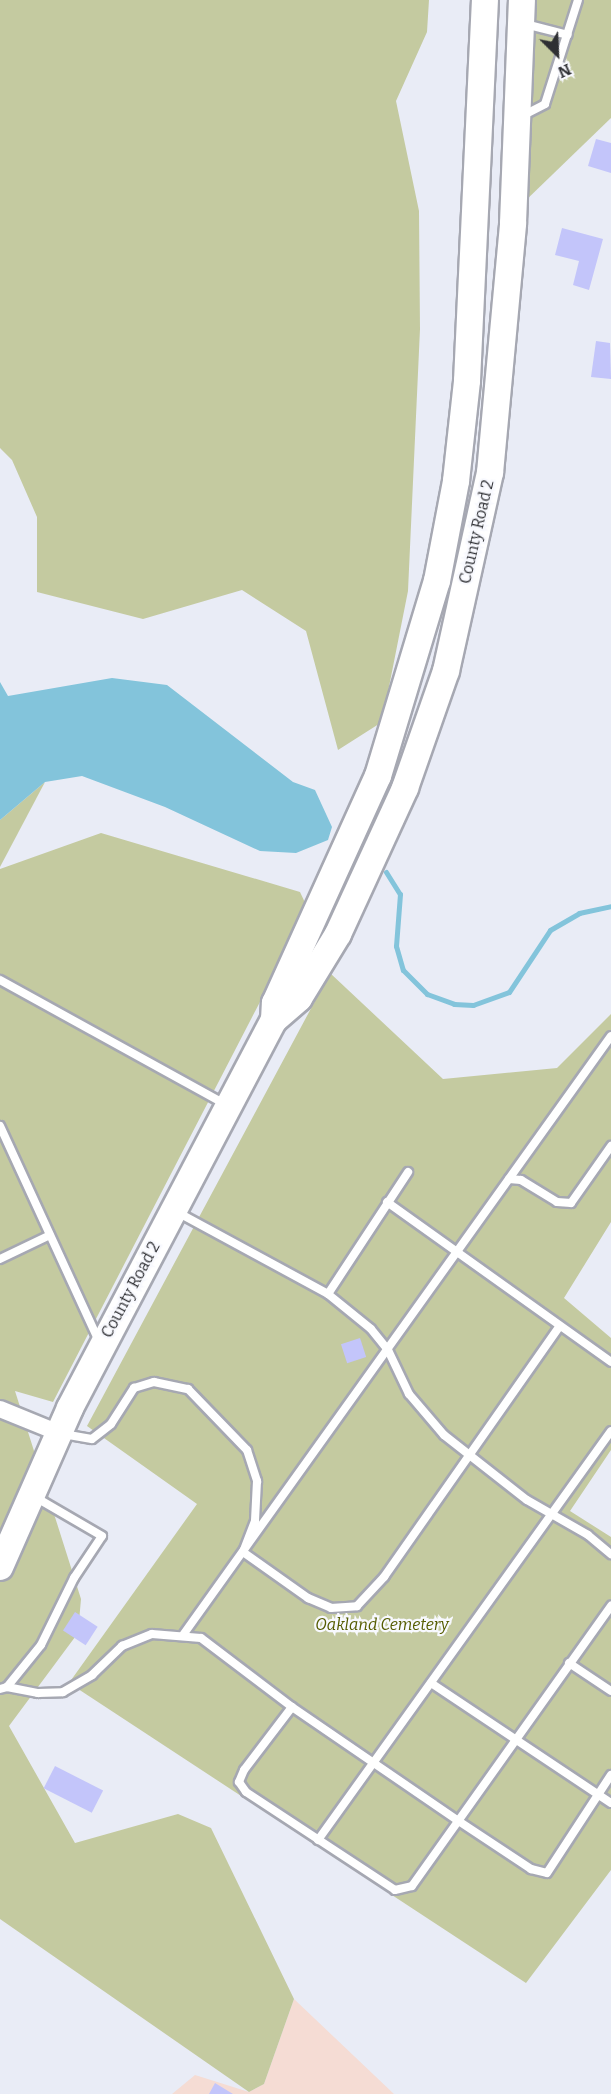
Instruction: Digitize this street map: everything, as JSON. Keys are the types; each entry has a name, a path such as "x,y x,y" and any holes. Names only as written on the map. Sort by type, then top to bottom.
{"main road":[{"name":"County Road 2","path":"274,1020 275,1003 378,776 437,580 456,481 467,381 485,0"},
{"name":"County Road 2","path":"0,1567 59,1433 101,1347 274,1020 299,998 338,934 405,788 446,670 490,473 513,223 521,11"},
{"path":"474,225 513,223"}],"street":[{"path":"0,1409 59,1433"}],"lane":[{"path":"517,119 545,104 578,0"},
{"path":"521,11 568,35"},
{"path":"0,980 229,1106"},
{"path":"183,1635 611,1036"},
{"path":"0,1126 84,1316 101,1347"},
{"path":"510,1179 521,1180 557,1202 571,1203 611,1146"},
{"path":"328,1294 408,1172"},
{"path":"387,1202 559,1328 611,1362"},
{"path":"174,1210 328,1294 371,1329 388,1350 409,1394 469,1457 611,1554"},
{"path":"0,1258 50,1235"},
{"path":"243,1552 323,1605 331,1608 357,1606 384,1577 559,1328"},
{"path":"59,1433 92,1439 111,1424 134,1388 154,1382 188,1389 247,1450 257,1481 255,1521 243,1552"},
{"path":"318,1840 611,1431"},
{"path":"4,1688 41,1645 74,1578 102,1536 32,1496"},
{"path":"292,1707 243,1770 239,1782 246,1792 395,1890 412,1886 611,1606"},
{"path":"4,1688 38,1694 63,1692 92,1675 122,1646 152,1634 201,1638 292,1707 457,1820 531,1869 547,1873 611,1775"},
{"path":"569,1663 611,1691"},
{"path":"431,1683 611,1803"}],"shaded area":[{"path":"294,1999 394,2094 172,2094 195,2075 249,2092 264,2084"}],"green space":[{"path":"0,0 429,0 427,32 396,101 419,211 420,329 408,591 382,722 338,750 306,631 242,590 143,619 37,592 37,517 12,460 0,448"},
{"path":"529,0 611,0 611,118 522,204"},
{"path":"45,782 0,867 0,820"},
{"path":"101,833 300,892 308,909 53,1402 15,1391 81,1599 78,1633 9,1726 75,1843 178,1814 211,1828 294,1999 264,2084 249,2092 0,1919 0,869"},
{"name":"Oakland Cemetery","path":"330,973 443,1079 557,1068 611,1014 611,1222 564,1298 611,1338 611,1450 570,1511 611,1537 611,1870 526,1983 69,1683 197,1504 87,1426"}],"water":[{"path":"112,678 167,685 293,782 315,790 332,827 328,840 296,853 260,851 165,807 82,776 45,782 0,820 0,682 8,696"}],"building":[{"path":"596,139 611,143 611,173 588,166"},
{"path":"562,228 603,239 589,290 573,285 579,261 555,255"},
{"path":"596,341 610,343 611,379 591,377"},
{"path":"360,1338 366,1357 347,1363 341,1344"},
{"path":"75,1612 98,1627 86,1645 63,1630"},
{"path":"55,1766 103,1791 92,1813 44,1788"},
{"path":"215,2083 233,2094 209,2094"}],"waterway":[{"path":"386,872 400,894 396,946 403,970 427,994 454,1004 473,1005 509,992 550,930 579,913 611,906"}]}
